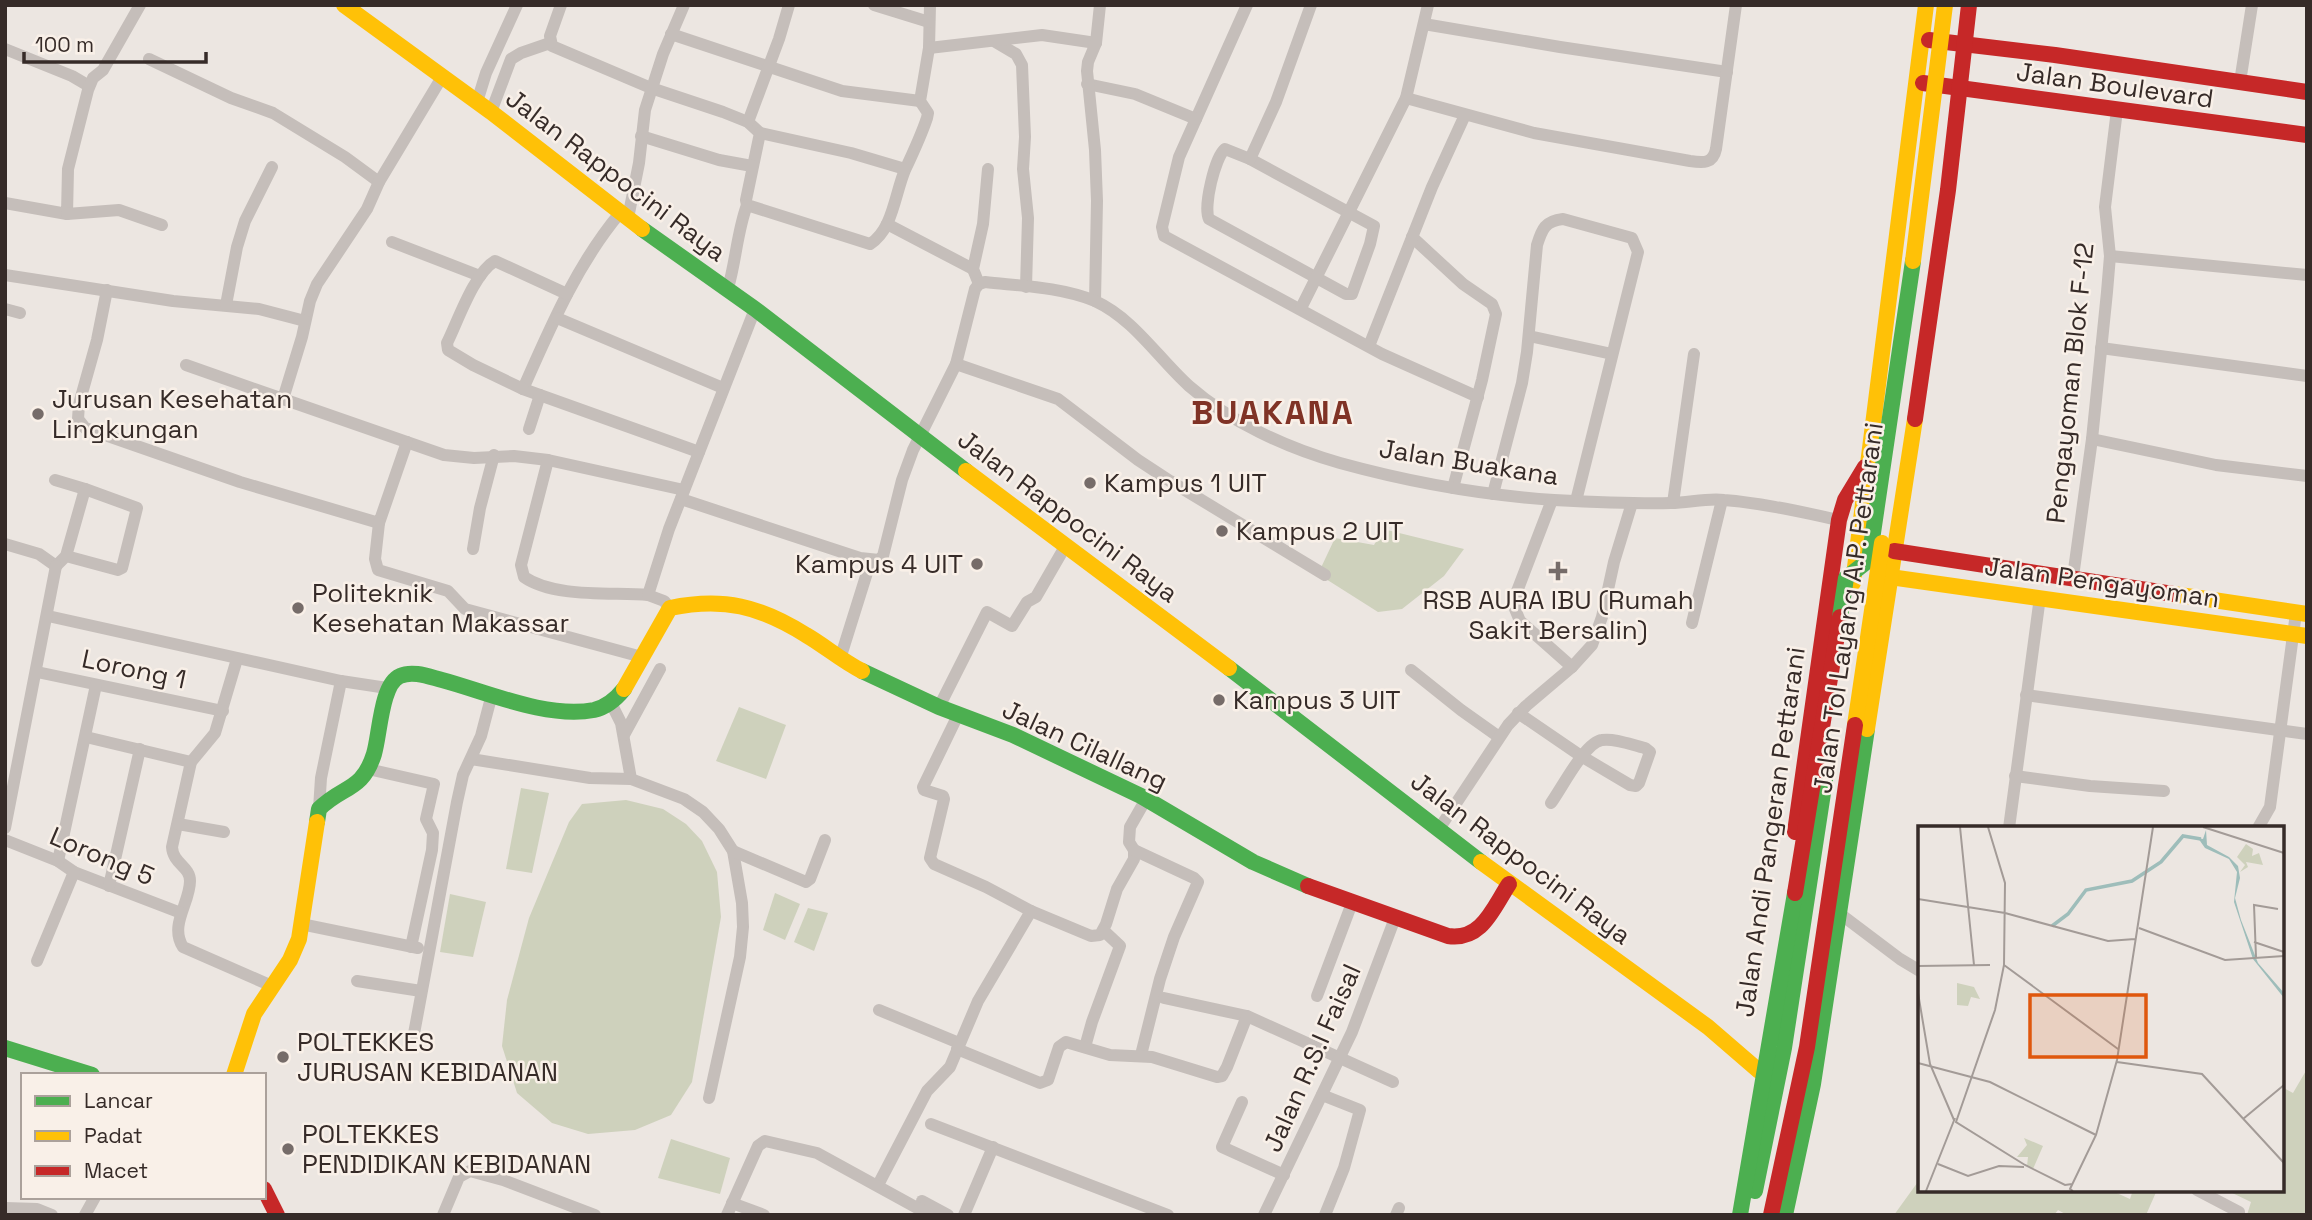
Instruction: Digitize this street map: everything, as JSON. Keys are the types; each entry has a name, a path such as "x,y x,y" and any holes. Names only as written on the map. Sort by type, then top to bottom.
{"main road":[{"name":"Jalan Rappocini Raya","path":"344,5 491,112 624,215 728,288 1301,722 1509,884 1708,1027 1759,1071"},
{"name":"Jalan Andi Pangeran Pettarani","path":"1750,1215 1784,1048 1809,888 1869,461 1926,5"},
{"name":"Jalan Tol Layang A.P. Pettarani","path":"1740,1215 1846,578 1869,560 1920,220 1945,5"},
{"name":"Jalan Tol Layang A.P. Pettarani","path":"1772,1215 1809,1034 1921,285 1954,5"},
{"path":"1785,1215 1813,1084 1936,282 1969,5"},
{"name":"Jalan Boulevard","path":"1921,40 2055,55 2307,92"},
{"name":"Jalan Boulevard","path":"1916,83 2307,135"},
{"name":"Jalan Andi Pangeran Pettarani","path":"1729,1215 1759,1071 1790,880 1807,736 1839,520 1854,482 1869,461"},
{"name":"Jalan Pengayoman","path":"1894,551 2302,614"},
{"path":"2040,597 2043,573"},
{"name":"Jalan Pengayoman","path":"1890,577 2300,635"},
{"name":"Jalan Cilallang","path":"670,608 708,603 746,606 785,622 841,659 939,707 1013,735 1146,799 1254,862 1352,903 1448,936 1461,939 1470,936 1484,922 1509,884"},
{"path":"235,1073 246,1031 259,1005 296,949 319,809 360,783 368,769 381,726 387,688 392,681 406,673 444,680 492,695 574,711 591,711 611,703 623,690 670,608"},
{"path":"1809,888 1812,901 1822,908 1835,904 1842,894"},
{"path":"1800,948 1811,932 1821,932 1826,935 1833,949"},
{"path":"5,1048 86,1073"},
{"path":"266,1193 277,1215"}],"street":[{"path":"67,214 68,169 89,86 93,78 103,70 140,5"},
{"path":"477,102 486,73 517,5"},
{"path":"491,112 511,59 550,39 561,5"},
{"path":"523,389 567,294 601,236 624,215 639,163 645,110 651,88 684,5"},
{"path":"748,122 789,5"},
{"path":"874,5 929,22"},
{"path":"747,205 869,244 876,240 887,224 905,169 927,118 928,113 920,101 929,48 930,5"},
{"path":"1095,302 1095,150 1087,84 1088,62 1096,43 1100,5"},
{"path":"1247,5 1179,157 1162,232 1169,240 1368,346 1478,397"},
{"path":"1250,159 1276,102 1311,5"},
{"path":"1301,308 1406,98 1428,5"},
{"path":"1406,98 1534,132 1702,163 1709,162 1714,155 1736,5"},
{"path":"2240,82 2252,5"},
{"path":"1424,24 1727,72"},
{"path":"671,34 842,91 920,101"},
{"path":"929,48 1042,35 1096,43"},
{"path":"550,39 651,88 748,122 760,133 850,153 905,169"},
{"path":"994,41 1016,54 1022,65 1024,176 1028,218 1026,287"},
{"path":"5,49 72,76 89,86"},
{"path":"149,59 231,98 273,113 345,157 379,182"},
{"path":"283,399 317,284 367,209 379,182 442,77"},
{"path":"1087,84 1135,94 1196,119"},
{"name":"Pengayoman Blok F-12","path":"2073,577 2092,439 2110,256 2105,207 2117,110"},
{"path":"1368,346 1432,187 1465,115"},
{"path":"728,288 760,133"},
{"path":"641,136 719,160 752,166"},
{"path":"1225,149 1250,159 1349,213 1374,226 1351,295 1209,219 1206,204 1221,151 1225,149"},
{"path":"226,305 245,221 272,167"},
{"path":"186,365 444,455 474,458 494,455 548,460 682,494 774,532 871,560 880,560 902,480 920,436 956,364 975,289 979,284 974,269 983,224 988,169"},
{"path":"5,203 67,214 118,209 162,225"},
{"path":"1493,494 1520,392 1529,336 1537,245 1542,229 1552,220 1563,219 1632,238 1638,252 1576,501"},
{"path":"887,224 974,269"},
{"path":"1412,237 1463,284 1494,307 1496,319 1453,488"},
{"path":"392,242 480,276"},
{"path":"2110,256 2307,275"},
{"path":"567,294 495,261 486,266 480,276 447,343 448,350 523,389 699,452"},
{"path":"5,275 173,301 259,309 305,321"},
{"name":"Jalan Buakana","path":"979,284 985,282 1026,287 1070,294 1095,302 1122,319 1204,397 1267,435 1340,463 1493,494 1552,500 1632,503 1722,500 1839,520"},
{"path":"107,290 78,411 78,419 85,428 240,482 379,523"},
{"path":"5,309 20,313"},
{"path":"648,595 682,494 755,309"},
{"path":"557,318 723,388"},
{"path":"1529,336 1612,354"},
{"path":"2101,348 2307,376"},
{"path":"1674,503 1694,354"},
{"path":"956,364 1058,399 1138,460 1325,575"},
{"path":"529,429 540,395"},
{"path":"2092,439 2216,465 2307,476"},
{"path":"407,442 379,523 375,559 378,570 448,591 465,609 642,657"},
{"path":"473,549 480,508 494,455"},
{"path":"548,460 521,565 524,576 539,585 552,588 648,595 664,601 670,608"},
{"path":"55,480 138,509 122,568 118,570 66,556"},
{"path":"5,828 56,566 66,556 85,489"},
{"path":"1552,500 1518,587 1515,609 1520,621 1572,667"},
{"path":"1692,623 1722,500"},
{"path":"1439,829 1499,737 1518,713 1572,667 1592,645 1632,503"},
{"path":"5,544 39,554 56,566"},
{"path":"939,707 987,612 1012,626 1027,602 1036,597 1066,545"},
{"path":"841,659 871,560"},
{"path":"2009,826 2040,597"},
{"path":"2259,826 2270,807 2279,730 2300,635 2302,614"},
{"path":"48,616 237,659 387,688"},
{"path":"237,659 211,740 191,762 173,854 189,873 190,881 178,936 183,947 272,986"},
{"path":"624,735 660,669"},
{"path":"1411,670 1499,737"},
{"name":"Lorong 1","path":"37,672 222,711"},
{"path":"319,809 321,778 341,681"},
{"path":"58,861 96,685"},
{"path":"413,1039 463,775 481,736 492,695"},
{"path":"2026,695 2307,734"},
{"path":"611,703 624,735 631,779"},
{"path":"1518,713 1581,756 1624,783 1636,786 1650,752 1645,748 1602,740 1592,744 1581,756 1551,803"},
{"path":"958,715 923,787 924,790 943,796 944,799 930,858 934,864 1031,911 1091,936 1100,935 1104,931 1118,889 1134,859 1134,850 1129,842 1130,827 1146,799"},
{"path":"86,737 191,762"},
{"path":"109,886 140,749"},
{"path":"471,759 590,778 631,779 693,805 719,829 733,851 742,903 741,947 709,1098"},
{"path":"368,769 434,784 426,819 433,833 432,850 411,947"},
{"path":"2015,776 2090,786 2164,791"},
{"path":"178,824 224,832"},
{"name":"Lorong 5","path":"5,840 58,861 74,872 181,913"},
{"path":"733,851 806,882 810,879 825,840"},
{"path":"1134,850 1198,882 1174,937 1160,979 1141,1055"},
{"path":"37,961 74,872"},
{"path":"1317,996 1352,903"},
{"path":"878,1185 927,1091 947,1073 978,1001 1031,911"},
{"path":"1839,913 1918,970"},
{"name":"Jalan R.S.I Faisal","path":"1264,1215 1359,1015 1395,918"},
{"path":"301,924 429,951"},
{"path":"1085,1047 1120,946 1104,931"},
{"path":"357,981 421,991"},
{"path":"1164,998 1247,1016 1393,1082"},
{"path":"879,1010 1044,1083 1048,1080 1063,1043 1110,1055 1141,1055 1222,1076 1247,1016"},
{"path":"1322,1095 1360,1110 1344,1168 1325,1215"},
{"path":"1242,1102 1222,1147 1284,1175"},
{"path":"931,1124 1168,1215"},
{"path":"764,1215 730,1209 762,1142 775,1142 817,1153 930,1215"},
{"path":"964,1215 993,1147"},
{"path":"443,1215 459,1177 470,1171 503,1180 595,1215"},
{"path":"894,1185 948,1215"},
{"path":"2201,1192 2239,1213"},
{"path":"85,1215 94,1199"},
{"path":"5,1208 37,1209 51,1215"}],"green space":[{"path":"1383,529 1464,549 1444,576 1402,609 1378,612 1318,574 1335,538 1374,545"},
{"path":"739,707 786,725 766,779 716,761"},
{"path":"521,788 549,793 532,873 506,869"},
{"path":"626,800 663,809 686,824 702,841 717,872 721,917 692,1082 671,1115 635,1130 588,1134 552,1123 517,1093 502,1046 507,1000 529,918 569,822 582,804"},
{"path":"775,893 800,904 785,940 763,930"},
{"path":"450,894 486,902 473,957 440,952"},
{"path":"808,908 828,913 814,951 794,942"},
{"path":"2307,1069 2307,1215 2247,1215 2251,1202 2230,1192 2284,1192 2284,1088 2293,1093"},
{"path":"671,1139 730,1158 720,1194 658,1178"},
{"path":"1918,1182 1918,1192 2114,1192 2130,1199 2132,1192 2156,1192 2146,1215 2067,1215 2058,1210 2054,1215 1894,1215"}],"traffic: fast":[{"path":"642,229 755,309 966,471"},
{"path":"1840,617 1846,578 1869,560 1913,261"},
{"path":"1229,668 1481,862"},
{"path":"862,671 939,707 1013,735 1141,796 1253,862 1308,886"},
{"path":"317,822 319,809 364,775 374,754 385,699 394,681 400,676 427,676 517,703 557,711 599,709 624,689"},
{"path":"1785,1215 1813,1084 1867,729"},
{"path":"1755,1191 1784,1048 1825,780"},
{"path":"1740,1215 1795,893"},
{"path":"5,1048 86,1073"}],"traffic: slow":[{"path":"344,5 491,112 642,229"},
{"path":"1853,583 1926,5"},
{"path":"1913,261 1945,5"},
{"path":"1867,729 1915,419"},
{"path":"966,471 1229,668"},
{"path":"1855,725 1882,543"},
{"path":"1890,577 2307,636"},
{"path":"2173,594 2307,614"},
{"path":"624,689 670,608 689,605 724,604 773,617 862,671"},
{"path":"235,1073 254,1014 290,960 299,939 317,822"},
{"path":"1481,862 1708,1027 1759,1071"}],"traffic: jam":[{"path":"1915,419 1948,190 1969,5"},
{"path":"1929,40 2055,55 2307,92"},
{"path":"1923,83 2307,135"},
{"path":"1795,832 1839,520 1845,500 1865,467"},
{"path":"1894,551 2173,594"},
{"path":"1795,893 1840,617"},
{"path":"1771,1215 1807,1047 1855,725"},
{"path":"1308,886 1448,936 1460,936 1470,933 1485,921 1509,884"},
{"path":"266,1193 277,1215"}],"place":[{"name":"Jurusan Kesehatan Lingkungan","path":"38,414"},
{"name":"Kampus 1 UIT","path":"1090,483"},
{"name":"Kampus 2 UIT","path":"1222,531"},
{"name":"Kampus 4 UIT","path":"977,564"},
{"name":"RSB AURA IBU (Rumah Sakit Bersalin)","path":"1558,571"},
{"name":"Politeknik Kesehatan Makassar","path":"298,608"},
{"name":"Kampus 3 UIT","path":"1219,700"},
{"name":"POLTEKKES JURUSAN KEBIDANAN","path":"283,1057"},
{"name":"POLTEKKES PENDIDIKAN KEBIDANAN","path":"288,1149"}],"district":[{"name":"BUAKANA","path":"1273,412"}]}
